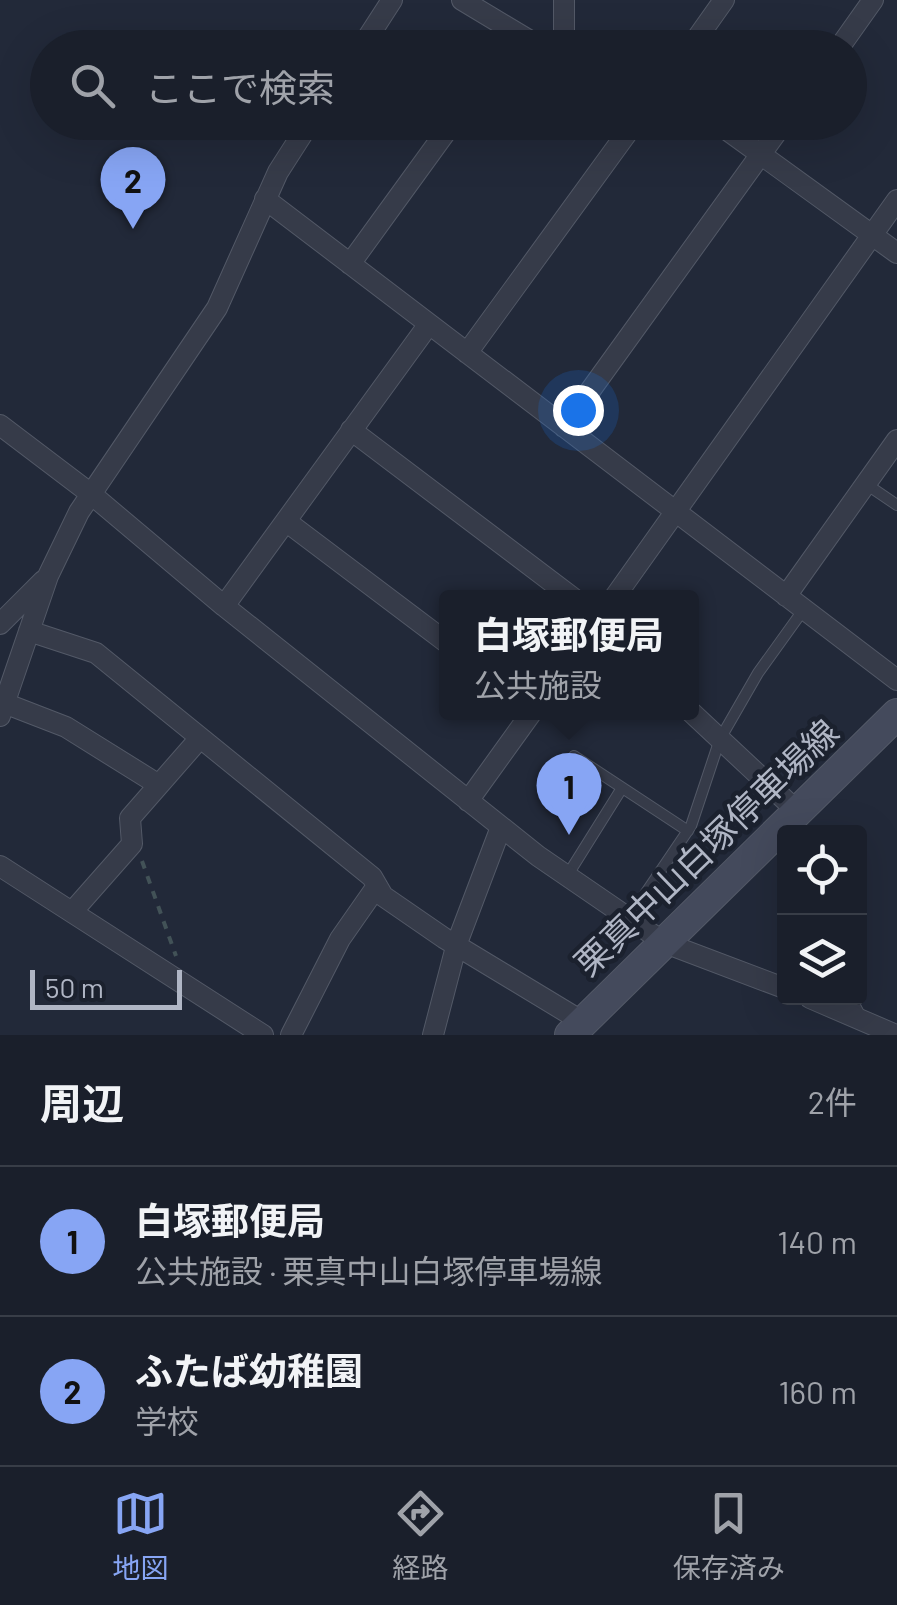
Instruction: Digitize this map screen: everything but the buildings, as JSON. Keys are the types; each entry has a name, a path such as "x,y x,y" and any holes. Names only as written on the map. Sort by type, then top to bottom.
{"main road":[{"name":"栗真中山白塚停車場線","path":"578,1030 891,730"}],"street":[{"path":"373,30 392,0"},
{"path":"462,0 500,30"},
{"path":"564,0 564,30"},
{"path":"703,30 724,0"},
{"path":"851,30 873,0"},
{"path":"159,786 66,727 2,709 48,576 91,494 216,308 278,172 298,140"},
{"path":"350,264 440,140"},
{"path":"467,353 622,140"},
{"path":"740,140 897,253"},
{"path":"564,427 771,140"},
{"path":"265,199 897,680"},
{"path":"619,590 897,200"},
{"path":"224,606 428,324"},
{"path":"0,426 91,494 224,606 566,876 665,943 777,985"},
{"path":"350,430 562,590"},
{"path":"786,596 897,440"},
{"path":"287,522 439,637"},
{"path":"0,624 48,576"},
{"path":"29,631 96,652 372,877 383,896 578,1030"},
{"path":"699,719 799,817"},
{"path":"468,801 526,720"},
{"path":"72,912 132,844 130,818 200,738"},
{"path":"434,1035 457,944 501,827"},
{"path":"0,866 263,1035"},
{"path":"291,1035 340,938 377,886"},
{"path":"845,1035 853,1009 896,1035"}],"lane":[{"path":"866,484 897,505"},
{"path":"628,919 688,830 720,739 758,673 804,609"},
{"path":"574,756 688,830"},
{"path":"566,876 622,788"}],"path":[{"path":"132,844 187,986"}],"place":[{"name":"ふたば幼稚園","path":"133,229"},
{"name":"白塚郵便局","path":"569,835"}]}
